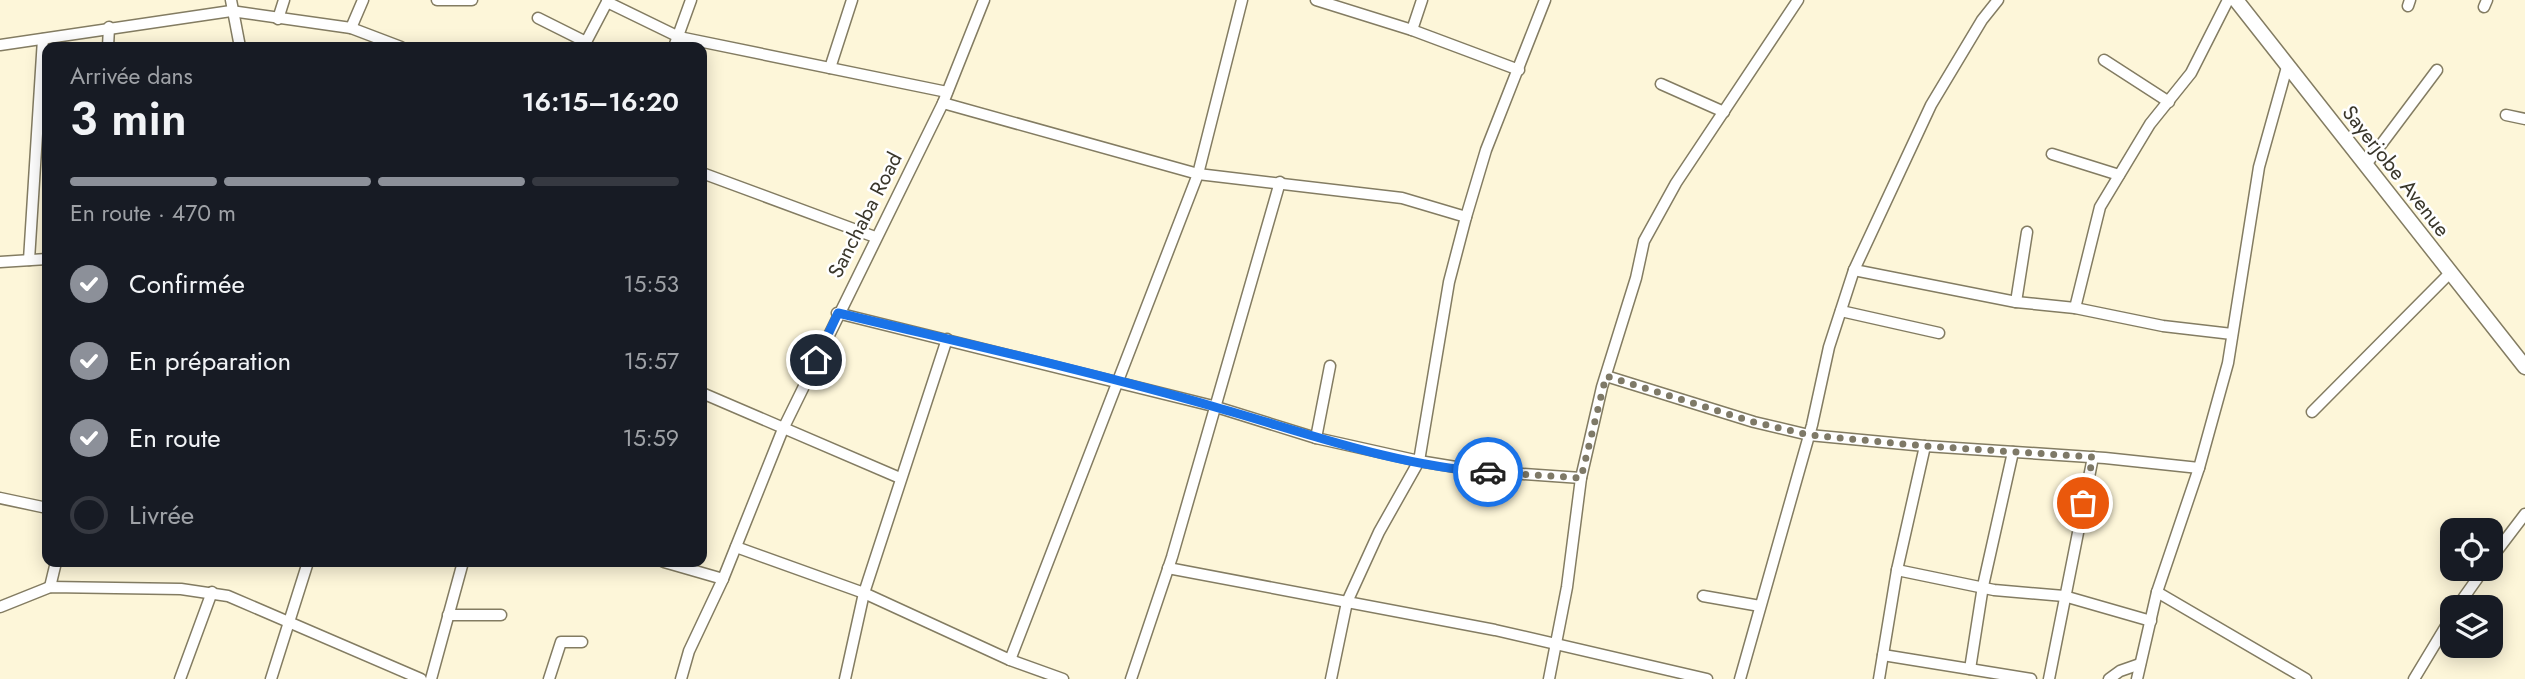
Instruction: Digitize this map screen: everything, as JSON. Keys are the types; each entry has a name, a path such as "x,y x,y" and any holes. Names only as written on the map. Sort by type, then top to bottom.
{"main road":[{"name":"Sayerjobe Avenue","path":"2236,0 2525,367"}],"street":[{"path":"278,19 284,0"},
{"path":"351,28 363,0"},
{"path":"438,0 472,0"},
{"path":"538,18 586,41 608,1 676,42 691,0"},
{"path":"830,68 852,0"},
{"name":"Sanchaba Road","path":"681,679 689,652 723,579 783,429 945,97 984,0"},
{"path":"1010,660 1198,174 1241,0"},
{"path":"1316,0 1412,30 1519,70"},
{"path":"1412,30 1422,0"},
{"path":"1331,679 1347,602 1378,532 1419,461 1449,282 1466,217 1486,150 1545,0"},
{"path":"1549,679 1557,645 1581,478 1644,241 1676,183 1798,0"},
{"path":"1740,679 1854,270 1931,105 1982,20 1998,0"},
{"path":"2075,308 2100,207 2150,124 2191,73 2228,0"},
{"path":"231,5 239,42"},
{"path":"0,46 231,5 278,19 351,28 388,42"},
{"path":"108,42 109,27"},
{"path":"707,47 830,68 945,97 1198,174 1402,198 1466,217"},
{"path":"29,260 42,55"},
{"path":"2104,60 2169,102"},
{"path":"2137,679 2157,592 2199,468 2232,334 2259,167 2287,68"},
{"path":"2365,166 2437,70"},
{"path":"1661,84 1724,112"},
{"path":"2506,115 2525,119"},
{"path":"2052,154 2119,175"},
{"path":"707,175 875,237"},
{"path":"1131,679 1168,568 1280,182"},
{"path":"2015,302 2027,232"},
{"path":"0,262 42,259"},
{"path":"1854,270 2015,302 2075,308 2163,326 2232,334"},
{"path":"2312,412 2450,273"},
{"path":"1841,311 1939,333"},
{"path":"838,313 1213,406 1316,438 1419,461 1480,471 1581,478"},
{"path":"845,679 864,593 947,339"},
{"path":"1316,438 1330,366"},
{"path":"1606,376 1754,422 1809,435 2199,468"},
{"path":"707,395 900,478"},
{"path":"1879,679 1897,570 1925,446"},
{"path":"1970,669 1983,586 2012,452"},
{"path":"2049,679 2093,457"},
{"path":"0,498 42,507"},
{"path":"2503,543 2525,514"},
{"path":"736,547 864,593 1010,660 1063,679"},
{"path":"50,587 55,567"},
{"path":"271,679 306,567"},
{"path":"431,679 462,567"},
{"path":"681,567 723,579"},
{"path":"1168,568 1557,645 1707,679"},
{"path":"1897,570 1983,586 2064,596 2151,621"},
{"path":"0,607 50,587 143,587 212,592 290,622 421,679"},
{"path":"180,679 212,592"},
{"path":"2157,592 2306,679"},
{"path":"1703,596 1760,606"},
{"path":"448,615 501,615"},
{"path":"2414,679 2440,636"},
{"path":"549,679 561,642 582,642"},
{"path":"1883,655 1970,669 1989,676 2031,679"},
{"path":"2109,679 2120,671 2140,664"}],"way so far":[{"path":"1488,472 1581,478 1606,376 1754,422 1809,435 2093,457 2083,503"}],"route":[{"path":"816,360 838,313 1213,406 1316,438 1419,461 1488,472"}]}
